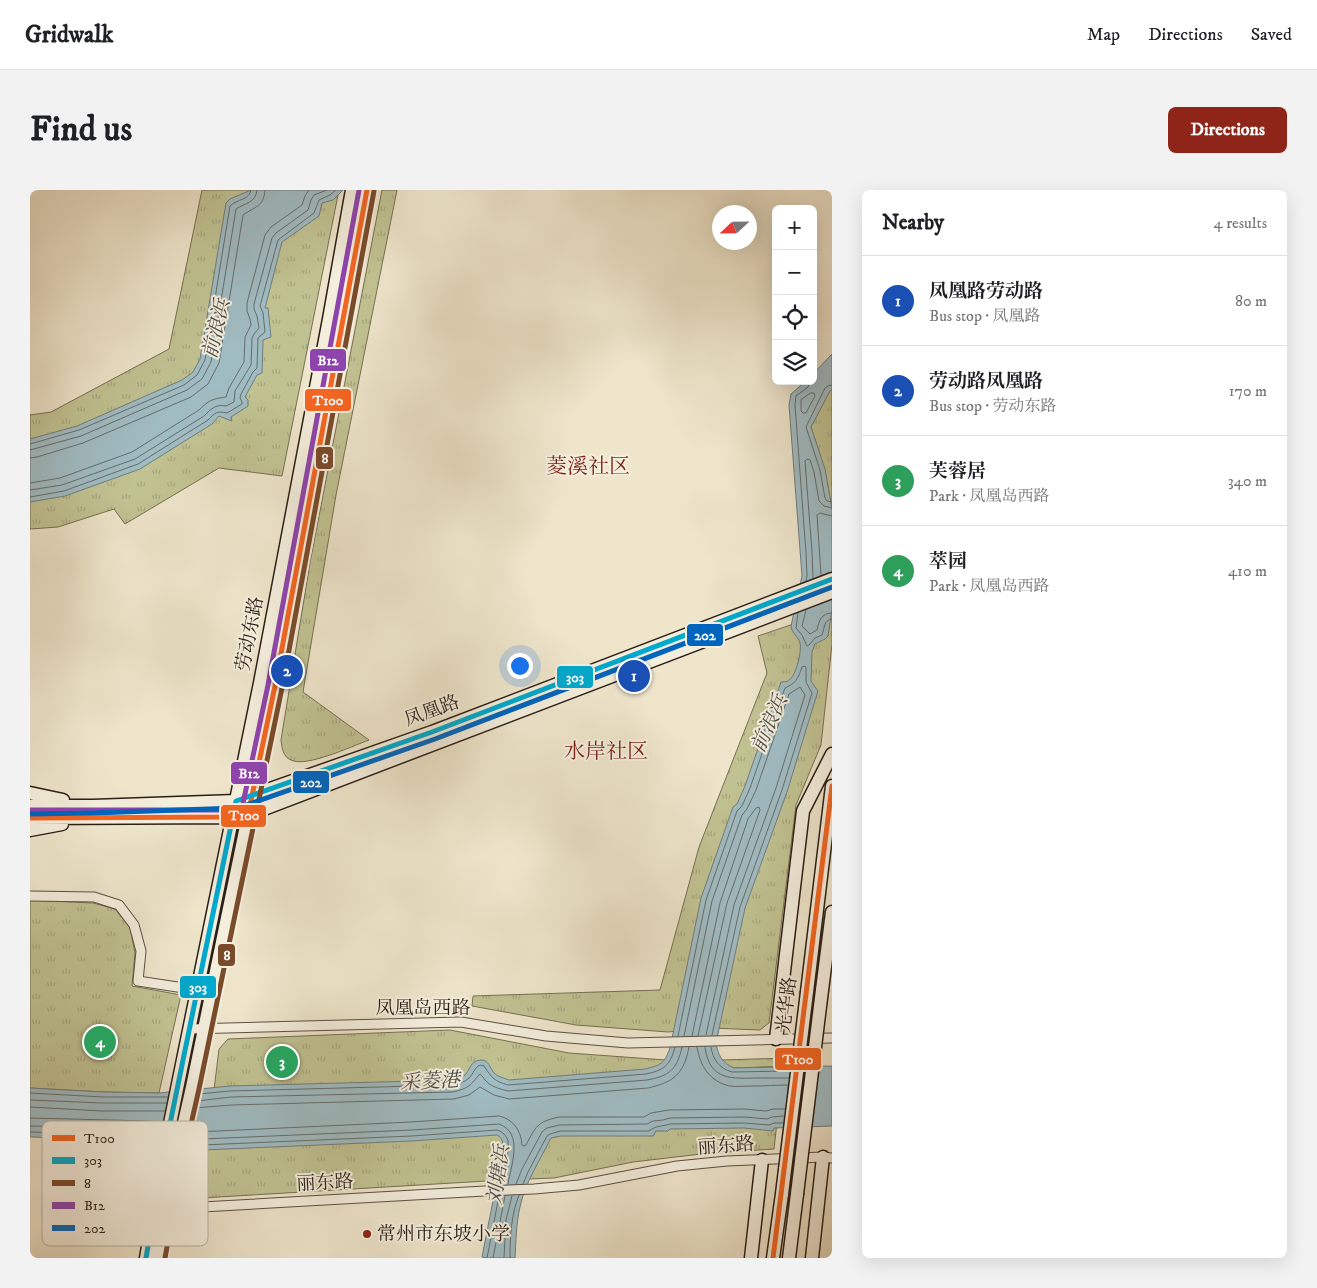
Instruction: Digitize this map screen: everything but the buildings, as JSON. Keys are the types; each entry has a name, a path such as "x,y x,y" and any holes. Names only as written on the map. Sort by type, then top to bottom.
{"main road":[{"name":"劳动东路","path":"174,1121 178,1084 262,673 352,190"},
{"name":"劳动东路","path":"181,1121 192,1087 277,676 367,190"},
{"name":"凤凰路","path":"30,818 236,801 449,725 792,596 832,579"},
{"name":"凤凰路","path":"30,806 93,812 232,817 248,815 832,592"},
{"path":"776,1039 803,811 832,754"},
{"name":"光华路","path":"773,1258 832,786"},
{"path":"30,793 93,812"},
{"path":"30,830 93,812"},
{"name":"光华路","path":"789,1258 832,912"},
{"path":"812,1258 828,1157"},
{"path":"752,1258 762,1160"}],"street":[{"path":"30,896 94,897 119,905 134,925 140,951 138,981 197,990"},
{"name":"凤凰岛西路","path":"189,1029 461,1022 555,1037 628,1043 776,1039"},
{"path":"776,1039 832,1038"},
{"name":"丽东路","path":"208,1206 579,1186 677,1166 727,1161 828,1157"}],"green space":[{"path":"202,190 339,190 282,476 219,468 125,524 114,509 58,527 30,529 30,415 51,412 169,349"},
{"path":"382,190 397,190 336,495 303,692 369,740 318,759 298,762 286,757 282,749 281,740 310,563"},
{"path":"832,389 832,509 825,471 811,427"},
{"path":"832,611 832,644 821,745 796,805 769,1023 760,1030 711,1028 668,1032 576,1025 472,1006 473,996 660,990 699,847 767,673 758,636"},
{"path":"30,900 93,903 115,909 130,928 135,953 132,986 181,995 159,1093 30,1088"},
{"path":"450,1030 569,1053 666,1060 667,1074 213,1098 219,1049 228,1039"},
{"path":"790,1058 789,1066 734,1068 726,1065 721,1060"},
{"path":"778,1113 774,1149 710,1153 633,1162 554,1178 208,1198 208,1137"}],"water":[{"name":"前浪浜","path":"251,190 343,190 333,200 322,203 319,216 282,242 265,308 268,308 271,337 263,340 262,373 257,375 245,397 248,400 248,406 231,417 232,421 219,416 212,424 140,469 65,496 30,502 30,439 77,426 182,380 193,372 200,359 226,203 230,199"},
{"path":"832,354 832,389 811,427 825,469 832,509 832,609 828,636 815,644 812,652 811,681 818,691 787,792 745,908 716,1043 721,1058 726,1064 734,1068 832,1066 832,1126 774,1128 773,1131 744,1128 670,1129 668,1131 656,1131 653,1136 561,1136 551,1138 529,1180 522,1198 516,1232 515,1258 482,1257 503,1150 502,1141 497,1135 412,1141 208,1150 208,1121 42,1121 42,1137 30,1137 30,1088 159,1093 230,1086 453,1080 464,1076 477,1060 484,1060 494,1073 509,1080 645,1069 661,1063 670,1048 701,898 733,807 737,804 745,786 781,682 792,678 798,663 800,643 791,626 802,576 789,405 791,394 801,385 817,385 817,370"}],"transit line":[{"name":"B12","path":"30,810 232,810 242,808 268,685 359,190"},
{"name":"T100","path":"30,818 232,817 248,815 275,686 367,190"},
{"name":"8","path":"192,1121 282,688 374,191"},
{"name":"303","path":"171,1121 236,801 432,732 832,579"},
{"name":"202","path":"30,814 238,808 435,739 832,587"},
{"name":"T100","path":"773,1258 832,786"},
{"name":"303","path":"146,1258 148,1246"},
{"name":"8","path":"165,1258 167,1246"}],"place":[{"name":"劳动路凤凰路","path":"287,671"},
{"name":"凤凰路劳动路","path":"634,676"},
{"name":"萃园","path":"100,1042"},
{"name":"芙蓉居","path":"282,1062"},
{"name":"常州市东坡小学","path":"367,1234"}],"district":[{"name":"菱溪社区","path":"588,467"},
{"name":"水岸社区","path":"606,752"}],"water label":[{"name":"采菱港","path":"430,1082"},
{"name":"刘塘浜","path":"499,1175"}]}
